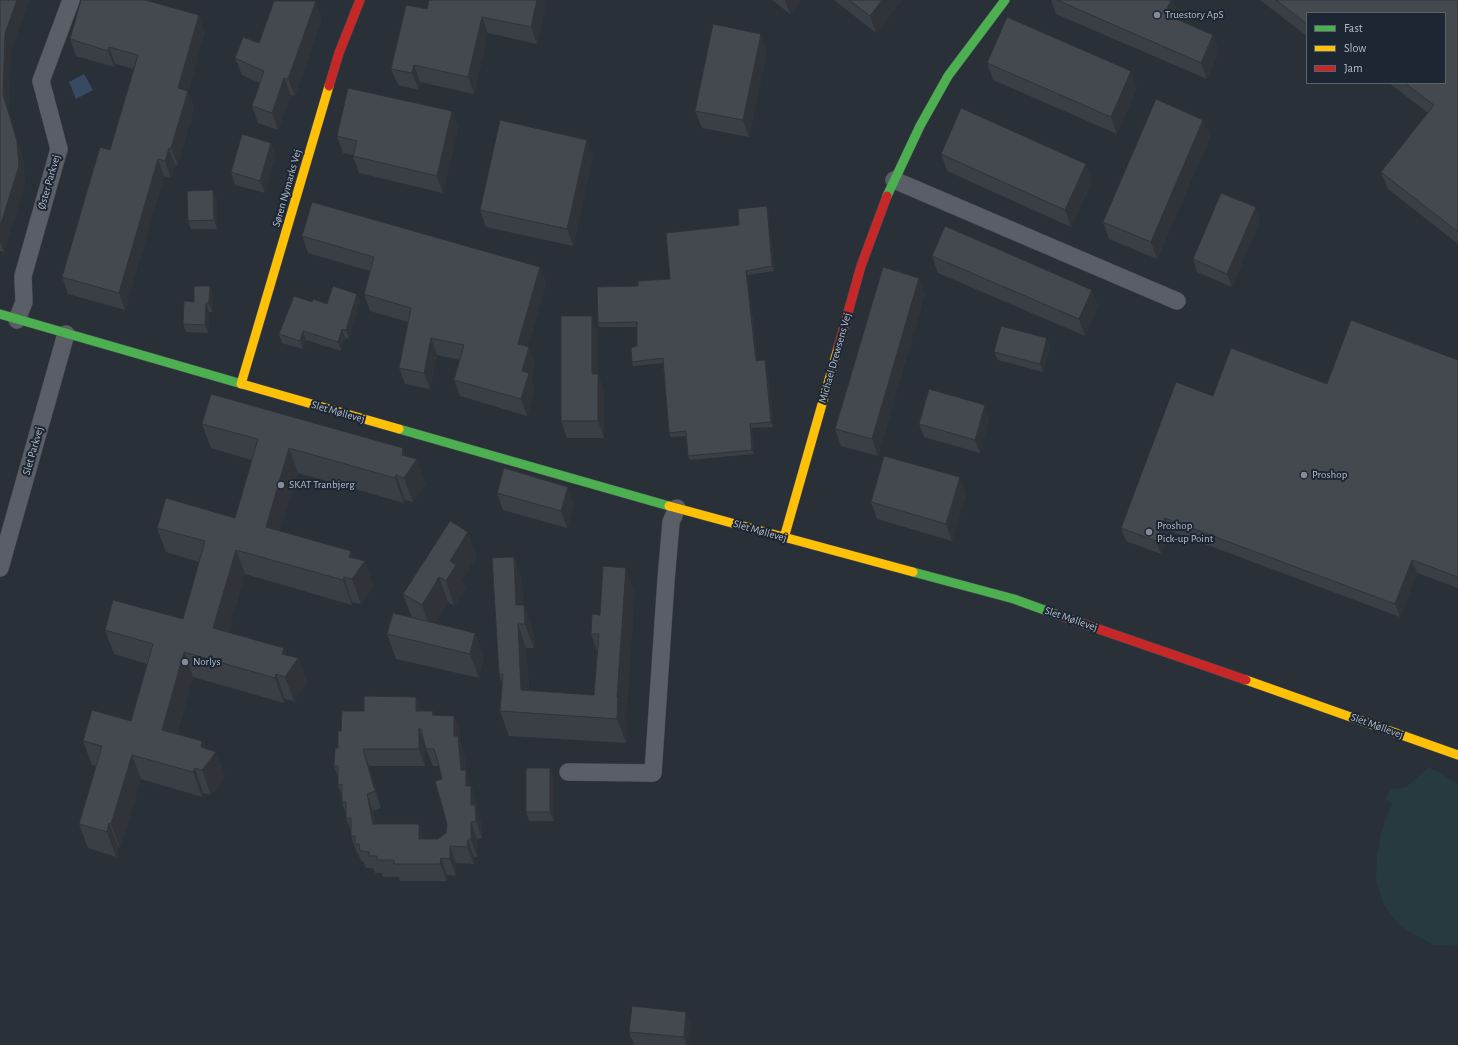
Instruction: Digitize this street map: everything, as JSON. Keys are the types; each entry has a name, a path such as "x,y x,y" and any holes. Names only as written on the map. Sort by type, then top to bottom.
{"street":[{"name":"Øster Parkvej","path":"17,320 24,302 23,276 59,149 41,81 70,0"},
{"name":"Søren Nymarks Vej","path":"241,384 339,53 360,0"},
{"name":"Michael Drewsens Vej","path":"784,538 862,266 894,180 920,126 948,76 1005,0"},
{"path":"894,180 1177,301"},
{"name":"Slet Møllevej","path":"0,314 677,508 1014,599 1458,755"},
{"name":"Slet Parkvej","path":"0,568 66,334"},
{"path":"568,772 653,773 671,522 677,508"}],"green space":[{"path":"1429,767 1458,784 1458,946 1433,945 1400,926 1383,904 1376,879 1377,855 1382,829 1392,803 1385,799 1391,789 1406,787"}],"water":[{"path":"84,74 93,90 76,99 69,82"}],"building":[{"path":"0,0 17,0 5,34 3,94 17,141 19,166 0,227"},
{"path":"81,0 145,0 199,15 178,88 188,91 171,148 169,148 165,161 158,159 119,293 62,277 100,147 110,150 138,55 109,47 108,51 70,39"},
{"path":"429,0 537,0 531,27 482,17 468,77 414,65 412,73 391,69 406,5 427,9"},
{"path":"849,0 882,0 870,16"},
{"path":"1057,0 1171,0 1165,14 1213,35 1201,63"},
{"path":"1276,0 1458,0 1458,232 1381,172 1434,105 1406,84 1446,84 1446,12 1306,12 1306,23"},
{"path":"274,1 316,1 288,79 284,78 272,113 252,106 264,71 235,58 243,37 259,43"},
{"path":"1007,17 1131,71 1111,117 987,63"},
{"path":"713,24 761,34 743,120 695,111"},
{"path":"348,88 452,111 437,176 353,156 357,141 337,136"},
{"path":"1156,99 1203,120 1151,242 1103,222"},
{"path":"961,108 1086,164 1065,210 941,154"},
{"path":"500,120 587,140 567,229 480,210"},
{"path":"242,134 271,143 260,181 231,172"},
{"path":"213,190 214,220 188,221 187,191"},
{"path":"1221,193 1256,207 1227,274 1193,259"},
{"path":"312,202 540,267 518,344 529,347 522,371 529,373 521,399 454,380 464,345 431,338 424,373 399,368 411,308 364,294 374,257 302,236"},
{"path":"767,206 772,266 746,271 756,361 765,360 771,422 750,424 752,450 688,456 686,431 669,433 663,358 632,362 631,348 637,346 637,322 598,323 597,287 638,286 638,281 670,279 666,233 739,225 738,209"},
{"path":"945,226 1092,290 1079,319 932,256"},
{"path":"883,267 919,278 872,439 835,429"},
{"path":"194,286 210,286 209,303 206,303 205,325 183,324 184,301 194,302"},
{"path":"333,286 357,294 346,330 342,329 338,342 303,331 300,341 279,334 294,296 312,302 313,299 327,304"},
{"path":"561,316 592,316 592,374 598,374 598,421 561,421"},
{"name":"Proshop","path":"1351,320 1458,360 1458,577 1412,560 1395,604 1165,518 1156,541 1121,528 1176,382 1213,396 1231,348 1327,384"},
{"path":"1001,326 1047,338 1040,364 994,352"},
{"path":"929,389 985,405 975,440 919,424"},
{"path":"211,394 403,448 402,455 417,459 404,478 396,475 395,478 289,448 266,527 351,551 349,557 365,561 352,579 344,577 343,580 236,550 213,628 284,648 282,654 298,658 285,677 276,674 275,678 184,652 162,730 202,741 201,747 216,752 202,770 195,768 193,772 132,755 111,824 109,823 107,832 79,824 102,746 83,741 92,710 131,721 153,644 105,630 113,600 183,619 205,541 157,528 166,498 235,518 258,439 202,424"},
{"path":"884,456 960,477 946,524 871,502"},
{"path":"504,468 568,487 561,511 497,493"},
{"path":"450,521 468,532 450,561 456,565 446,581 439,577 422,605 403,594"},
{"path":"514,557 516,605 524,605 525,624 518,624 521,690 594,695 599,634 591,634 592,614 600,615 603,566 626,568 617,697 617,719 500,711 503,674 499,674 492,558"},
{"path":"393,613 475,633 470,654 387,634"},
{"path":"364,696 416,697 416,711 433,711 432,715 454,716 454,736 458,736 461,770 466,770 466,786 471,786 471,805 475,805 476,821 471,822 471,840 468,840 467,847 450,846 450,859 441,858 440,864 394,864 394,860 377,860 377,856 369,856 369,852 360,851 359,844 355,844 355,836 351,836 351,818 346,818 346,802 342,802 342,784 338,785 338,766 334,766 335,748 338,748 338,731 341,731 342,711 364,711","holes":["419,729 421,729 426,749 434,749 442,779 435,781 447,824 446,833 438,839 419,839 419,824 373,824 367,794 375,791 363,749 419,749"]},
{"path":"526,768 550,768 550,812 526,812"},
{"path":"632,1006 686,1012 684,1037 629,1032"}],"traffic: fast":[{"path":"887,196 920,126 948,76 1005,0"},
{"path":"0,314 242,384"},
{"path":"399,429 669,506"},
{"path":"913,572 1014,599 1058,615"}],"traffic: slow":[{"path":"241,384 329,86"},
{"path":"784,538 838,348"},
{"path":"242,384 399,429"},
{"path":"669,506 913,572"},
{"path":"1246,680 1458,755"}],"traffic: jam":[{"path":"329,86 339,53 360,0"},
{"path":"838,348 861,266 887,196"},
{"path":"1058,615 1246,680"}],"place":[{"name":"Truestory ApS","path":"1157,15"},
{"name":"Proshop","path":"1304,475"},
{"name":"SKAT Tranbjerg","path":"281,485"},
{"name":"Proshop Pick-up Point","path":"1149,532"},
{"name":"Norlys","path":"185,662"}]}
